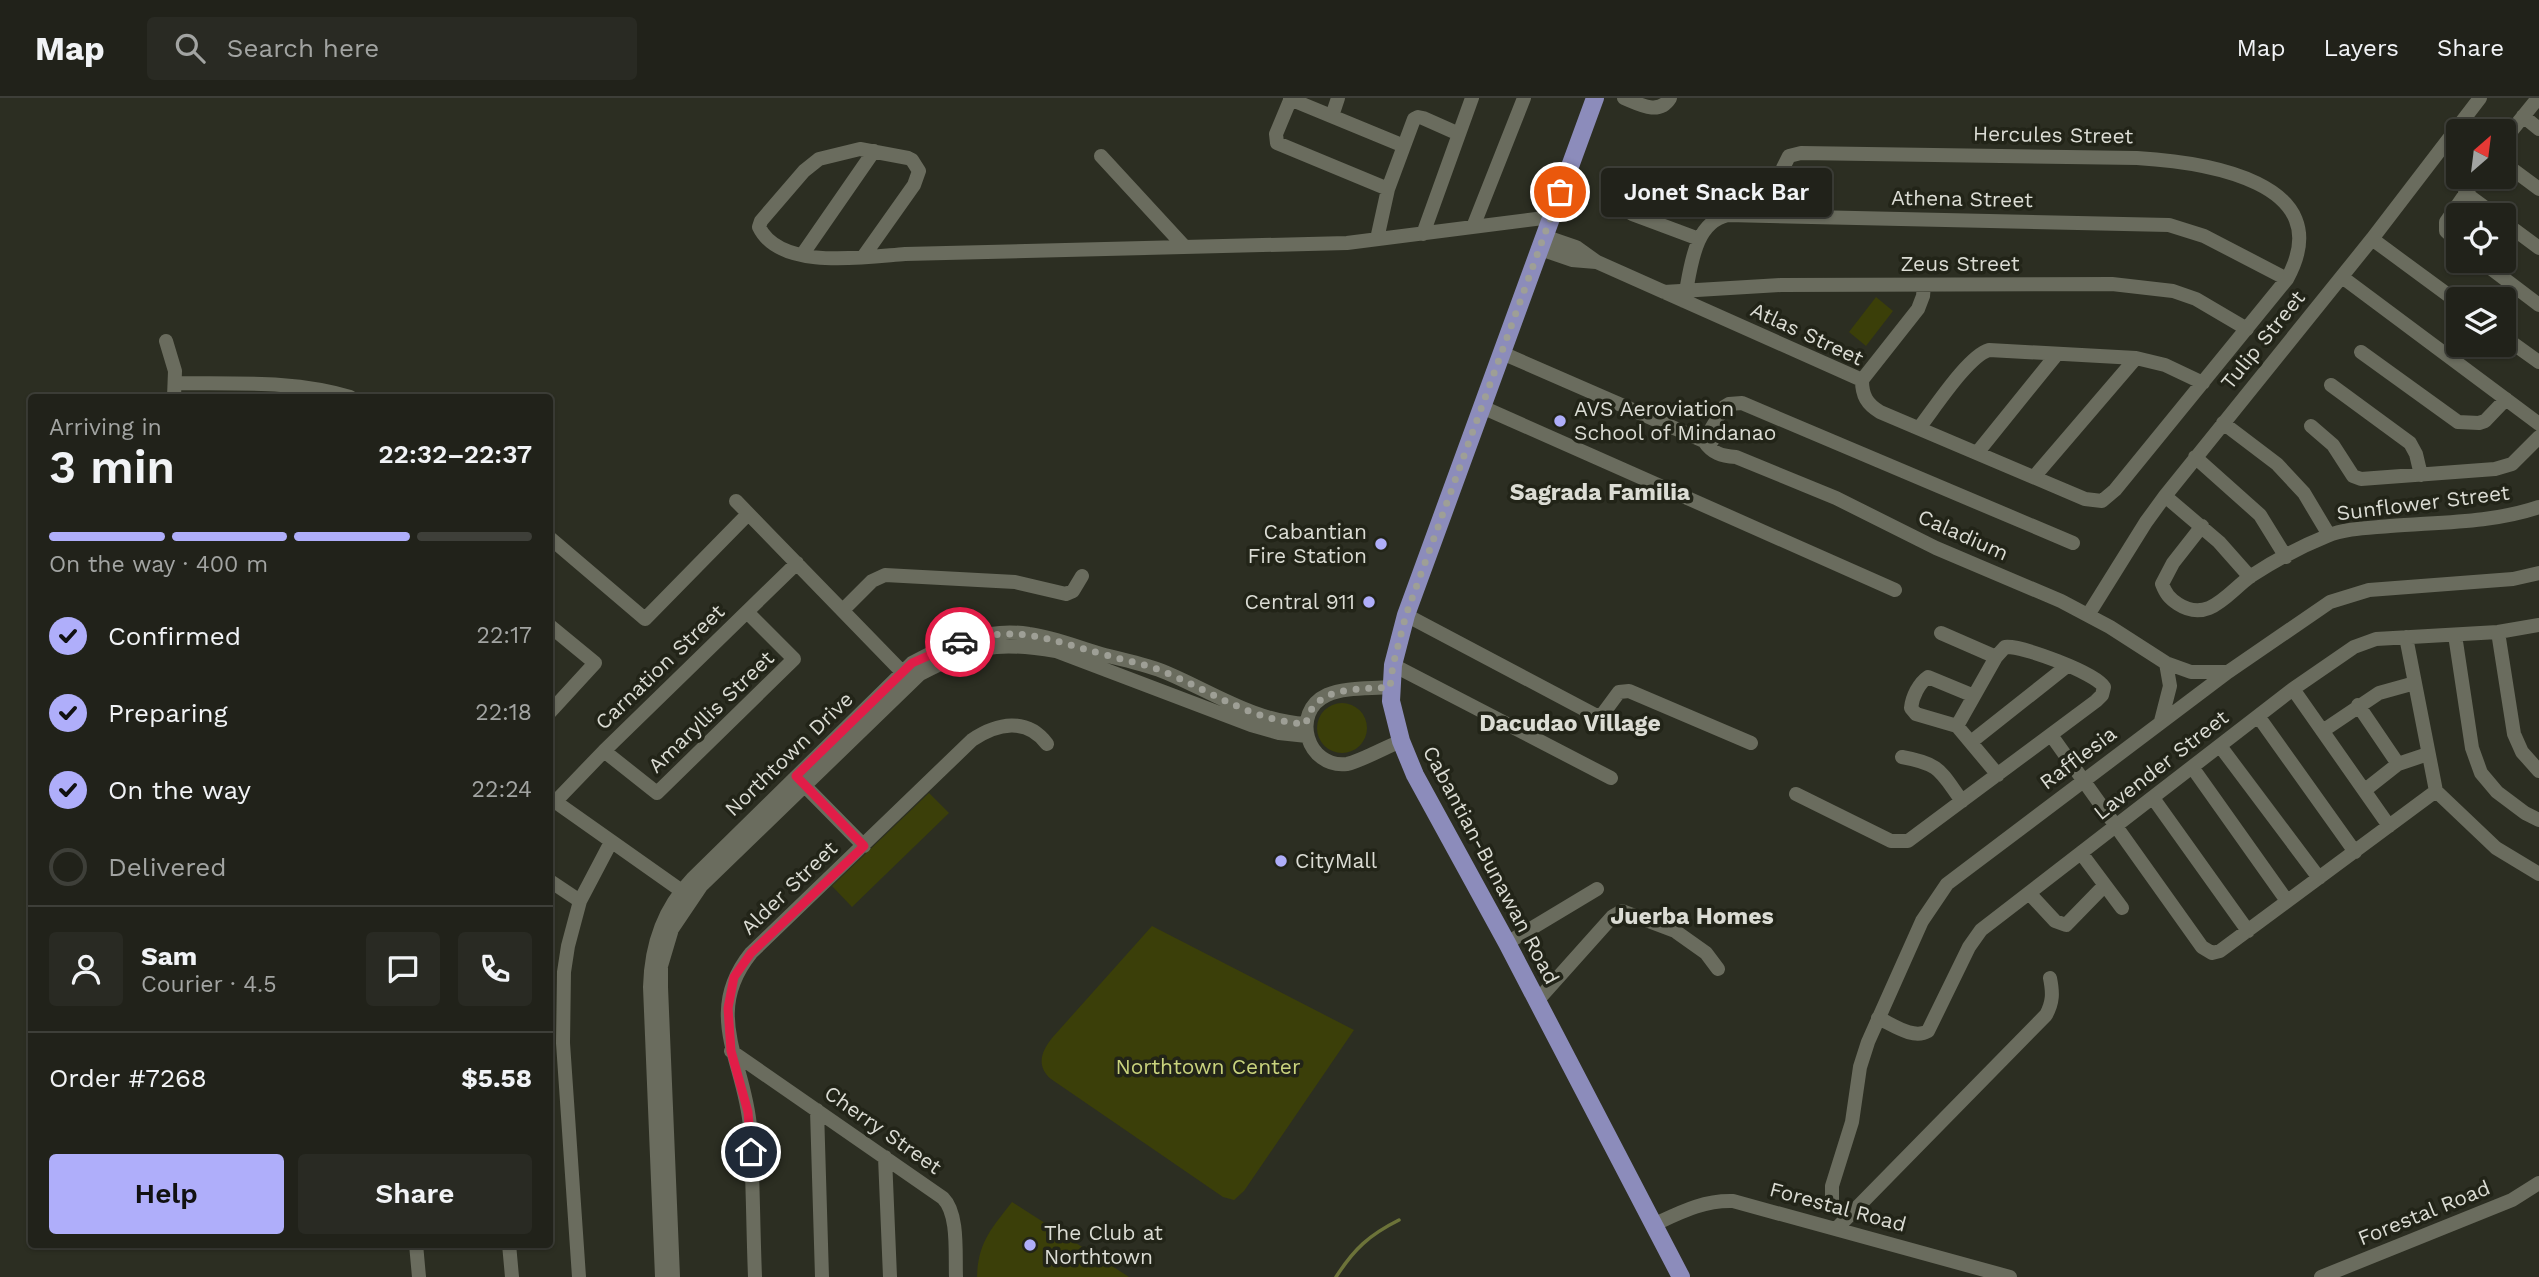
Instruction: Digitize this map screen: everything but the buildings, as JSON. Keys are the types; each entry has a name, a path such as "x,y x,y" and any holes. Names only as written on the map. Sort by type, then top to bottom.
{"main road":[{"name":"Cabantian-Bunawan Road","path":"1595,98 1406,615 1390,687 1393,713 1401,741 1427,801 1507,943 1681,1277"}],"street":[{"path":"1332,116 1338,98"},
{"path":"1423,233 1472,98"},
{"path":"1473,227 1524,98"},
{"path":"1624,98 1654,108 1662,107 1670,98"},
{"name":"Tulip Street","path":"2088,615 2165,495 2342,277 2480,98"},
{"path":"2516,125 2538,98"},
{"path":"1388,189 1277,143 1276,134 1290,99 1404,146"},
{"path":"2523,116 2539,129"},
{"path":"1377,239 1388,189 1413,119 1418,117 1459,134"},
{"path":"863,257 919,177 919,171 912,160 852,149 812,163 761,221 759,227 767,239 802,255 826,260 905,254 1347,243 1551,217"},
{"path":"802,255 874,151"},
{"name":"Hercules Street","path":"1781,216 1783,168 1789,156 1794,153 2174,160 2243,178 2285,200 2293,210 2300,232 2298,257 2287,279"},
{"path":"1101,156 1183,245"},
{"path":"2516,172 2539,189"},
{"path":"2459,203 2468,189"},
{"path":"2465,193 2479,203"},
{"path":"1632,214 1699,239 1685,296"},
{"name":"Athena Street","path":"1699,239 1706,226 1719,217 1728,215 2169,225 2204,236 2287,279"},
{"path":"2516,231 2539,248"},
{"path":"2372,239 2446,293"},
{"name":"Zeus Street","path":"1542,243 1572,260 1597,262 1664,292 1685,296 1781,285 2112,284 2173,291 2196,299 2248,329"},
{"path":"2497,273 2539,305"},
{"path":"2342,277 2539,424"},
{"path":"1919,428 1971,361 1982,352 1997,350 2136,358 2165,365 2203,383 2287,279"},
{"path":"1862,380 1918,309 1924,285"},
{"name":"Atlas Street","path":"1685,296 1862,380 1864,397 1874,408 2085,499 2102,501 2115,490 2203,383"},
{"path":"166,341 174,364 175,390 296,386 339,394"},
{"path":"2516,346 2539,362"},
{"path":"2361,352 2458,422 2485,421 2506,400"},
{"name":"Caladium","path":"1502,353 1704,441 1722,456 1736,457 1836,498 1936,548 2040,591 2088,615 2166,663 2191,672 2228,672"},
{"path":"1977,453 2057,354"},
{"path":"2034,478 2136,358"},
{"path":"2330,385 2410,443 2416,453 2421,475"},
{"path":"1704,441 1724,407 1729,404 1742,404 2073,543"},
{"path":"1482,407 1895,590"},
{"path":"2223,423 2277,464 2305,493 2329,535"},
{"path":"2311,426 2333,444 2350,472 2357,478 2495,469 2512,464 2539,437"},
{"path":"2195,457 2260,515 2286,557"},
{"path":"2165,495 2219,542 2250,577"},
{"path":"736,501 907,677"},
{"name":"Sunflower Street","path":"2202,526 2162,584 2165,593 2192,610 2207,610 2217,606 2250,577 2329,535 2361,528 2511,517 2539,507"},
{"path":"553,541 645,619 748,514"},
{"name":"Carnation Street","path":"553,800 797,563"},
{"name":"Rafflesia","path":"1826,1215 1852,1122 1862,1060 1878,1018 1930,906 1947,884 2161,721 2330,602 2369,590 2513,579 2539,573"},
{"path":"843,610 872,581 884,575 1015,582 1066,594 1073,591 1082,576"},
{"name":"Amaryllis Street","path":"604,751 657,793 738,716 794,659 747,612"},
{"path":"1406,615 1595,715 1602,715 1619,692 1629,691 1751,743"},
{"name":"Lavender Street","path":"1878,1018 1919,1035 1928,1031 1982,930 2293,689 2354,647 2376,639 2498,632 2539,625"},
{"path":"553,628 595,663 553,709"},
{"path":"1941,632 1996,657"},
{"path":"2498,632 2514,734 2522,752 2539,771"},
{"path":"2455,635 2472,748 2481,773 2497,792 2539,820"},
{"path":"2406,637 2436,791 2496,848 2539,874"},
{"name":"Northtown Drive","path":"662,1277 650,964 662,924 686,895 701,886 800,781 907,677 920,674 957,654 981,648 1027,646 1056,651 1269,725 1306,730"},
{"path":"1796,794 1897,842 1908,841 2096,701 2104,691 2102,682 2017,647 2005,647 1996,657 1957,726"},
{"path":"2161,721 2169,686 2166,663"},
{"path":"1393,665 1611,778"},
{"path":"1971,743 2067,666"},
{"path":"1974,696 1931,677 1925,678 1912,702 1913,711 1957,726 1998,775"},
{"path":"2323,730 2358,705 2391,688 2416,683"},
{"path":"1390,687 1327,695 1311,710 1306,730 1315,751 1321,757 1337,764 1354,762 1401,741"},
{"path":"2293,689 2389,826"},
{"path":"2358,705 2398,764"},
{"path":"2258,716 2354,852"},
{"name":"Alder Street","path":"755,1277 750,1127 745,1097 731,1051 728,1008 734,977 751,953 946,764 986,730 1013,724 1026,726 1047,744"},
{"path":"2051,735 2207,951 2216,953 2436,791"},
{"path":"2220,746 2319,878"},
{"path":"2365,790 2398,764 2428,754"},
{"path":"1902,757 1925,761 1937,768 1962,801"},
{"path":"2192,767 2287,901"},
{"path":"800,781 864,846"},
{"path":"2153,798 2248,931"},
{"path":"553,802 686,895"},
{"path":"579,1277 563,1000 568,946 580,901 611,842"},
{"path":"2081,853 2122,908"},
{"path":"553,883 580,901"},
{"path":"2029,893 2055,921 2066,925 2105,885"},
{"path":"1507,943 1597,889"},
{"name":"Northtown Drive","path":"673,1277 661,965 686,895"},
{"path":"1537,1001 1613,916 1622,911 1675,931 1706,953 1717,968"},
{"path":"1826,1215 2046,1015 2053,994 2050,978"},
{"name":"Cherry Street","path":"731,1051 948,1203 953,1215 956,1277"},
{"path":"745,1097 754,1085 768,1076"},
{"path":"817,1111 822,1277"},
{"path":"885,1157 890,1277"},
{"name":"Forestal Road","path":"2321,1277 2512,1200 2539,1183"},
{"name":"Forestal Road","path":"1655,1224 1715,1200 1826,1215 2010,1277"},
{"path":"416,1248 419,1277"},
{"path":"509,1248 512,1277"}],"green space":[{"path":"1876,297 1893,311 1866,346 1849,332"},
{"path":"1342,703 1360,710 1367,728 1360,746 1342,753 1324,746 1317,728 1324,710"},
{"path":"929,793 949,813 852,907 832,886"},
{"name":"Northtown Center","path":"1152,926 1354,1030 1244,1191 1234,1200 1223,1197 1051,1079 1043,1069 1043,1054 1052,1038"},
{"name":"The Club at Northtown","path":"1012,1202 1129,1277 977,1277 983,1245"}],"waterway":[{"path":"1336,1277 1363,1244 1399,1220"}],"tunnel":[{"path":"1819,1210 1821,1202"}],"way so far":[{"path":"960,642 1004,632 1060,641 1156,668 1245,711 1281,722 1306,724 1315,704 1334,692 1390,687 1406,615 1560,192"}],"place":[{"name":"Jonet Snack Bar","path":"1560,192"},
{"name":"AVS Aeroviation School of Mindanao","path":"1560,421"},
{"name":"Cabantian Fire Station","path":"1381,544"},
{"name":"Central 911","path":"1369,602"},
{"name":"CityMall","path":"1281,861"},
{"name":"The Club at Northtown","path":"1030,1245"}],"district":[{"name":"Sagrada Familia","path":"1600,492"},
{"name":"Dacudao Village","path":"1570,723"},
{"name":"Juerba Homes","path":"1692,916"}],"route":[{"path":"751,1152 748,1112 731,1051 728,1008 734,977 751,953 864,846 796,776 912,663 960,642"}]}
